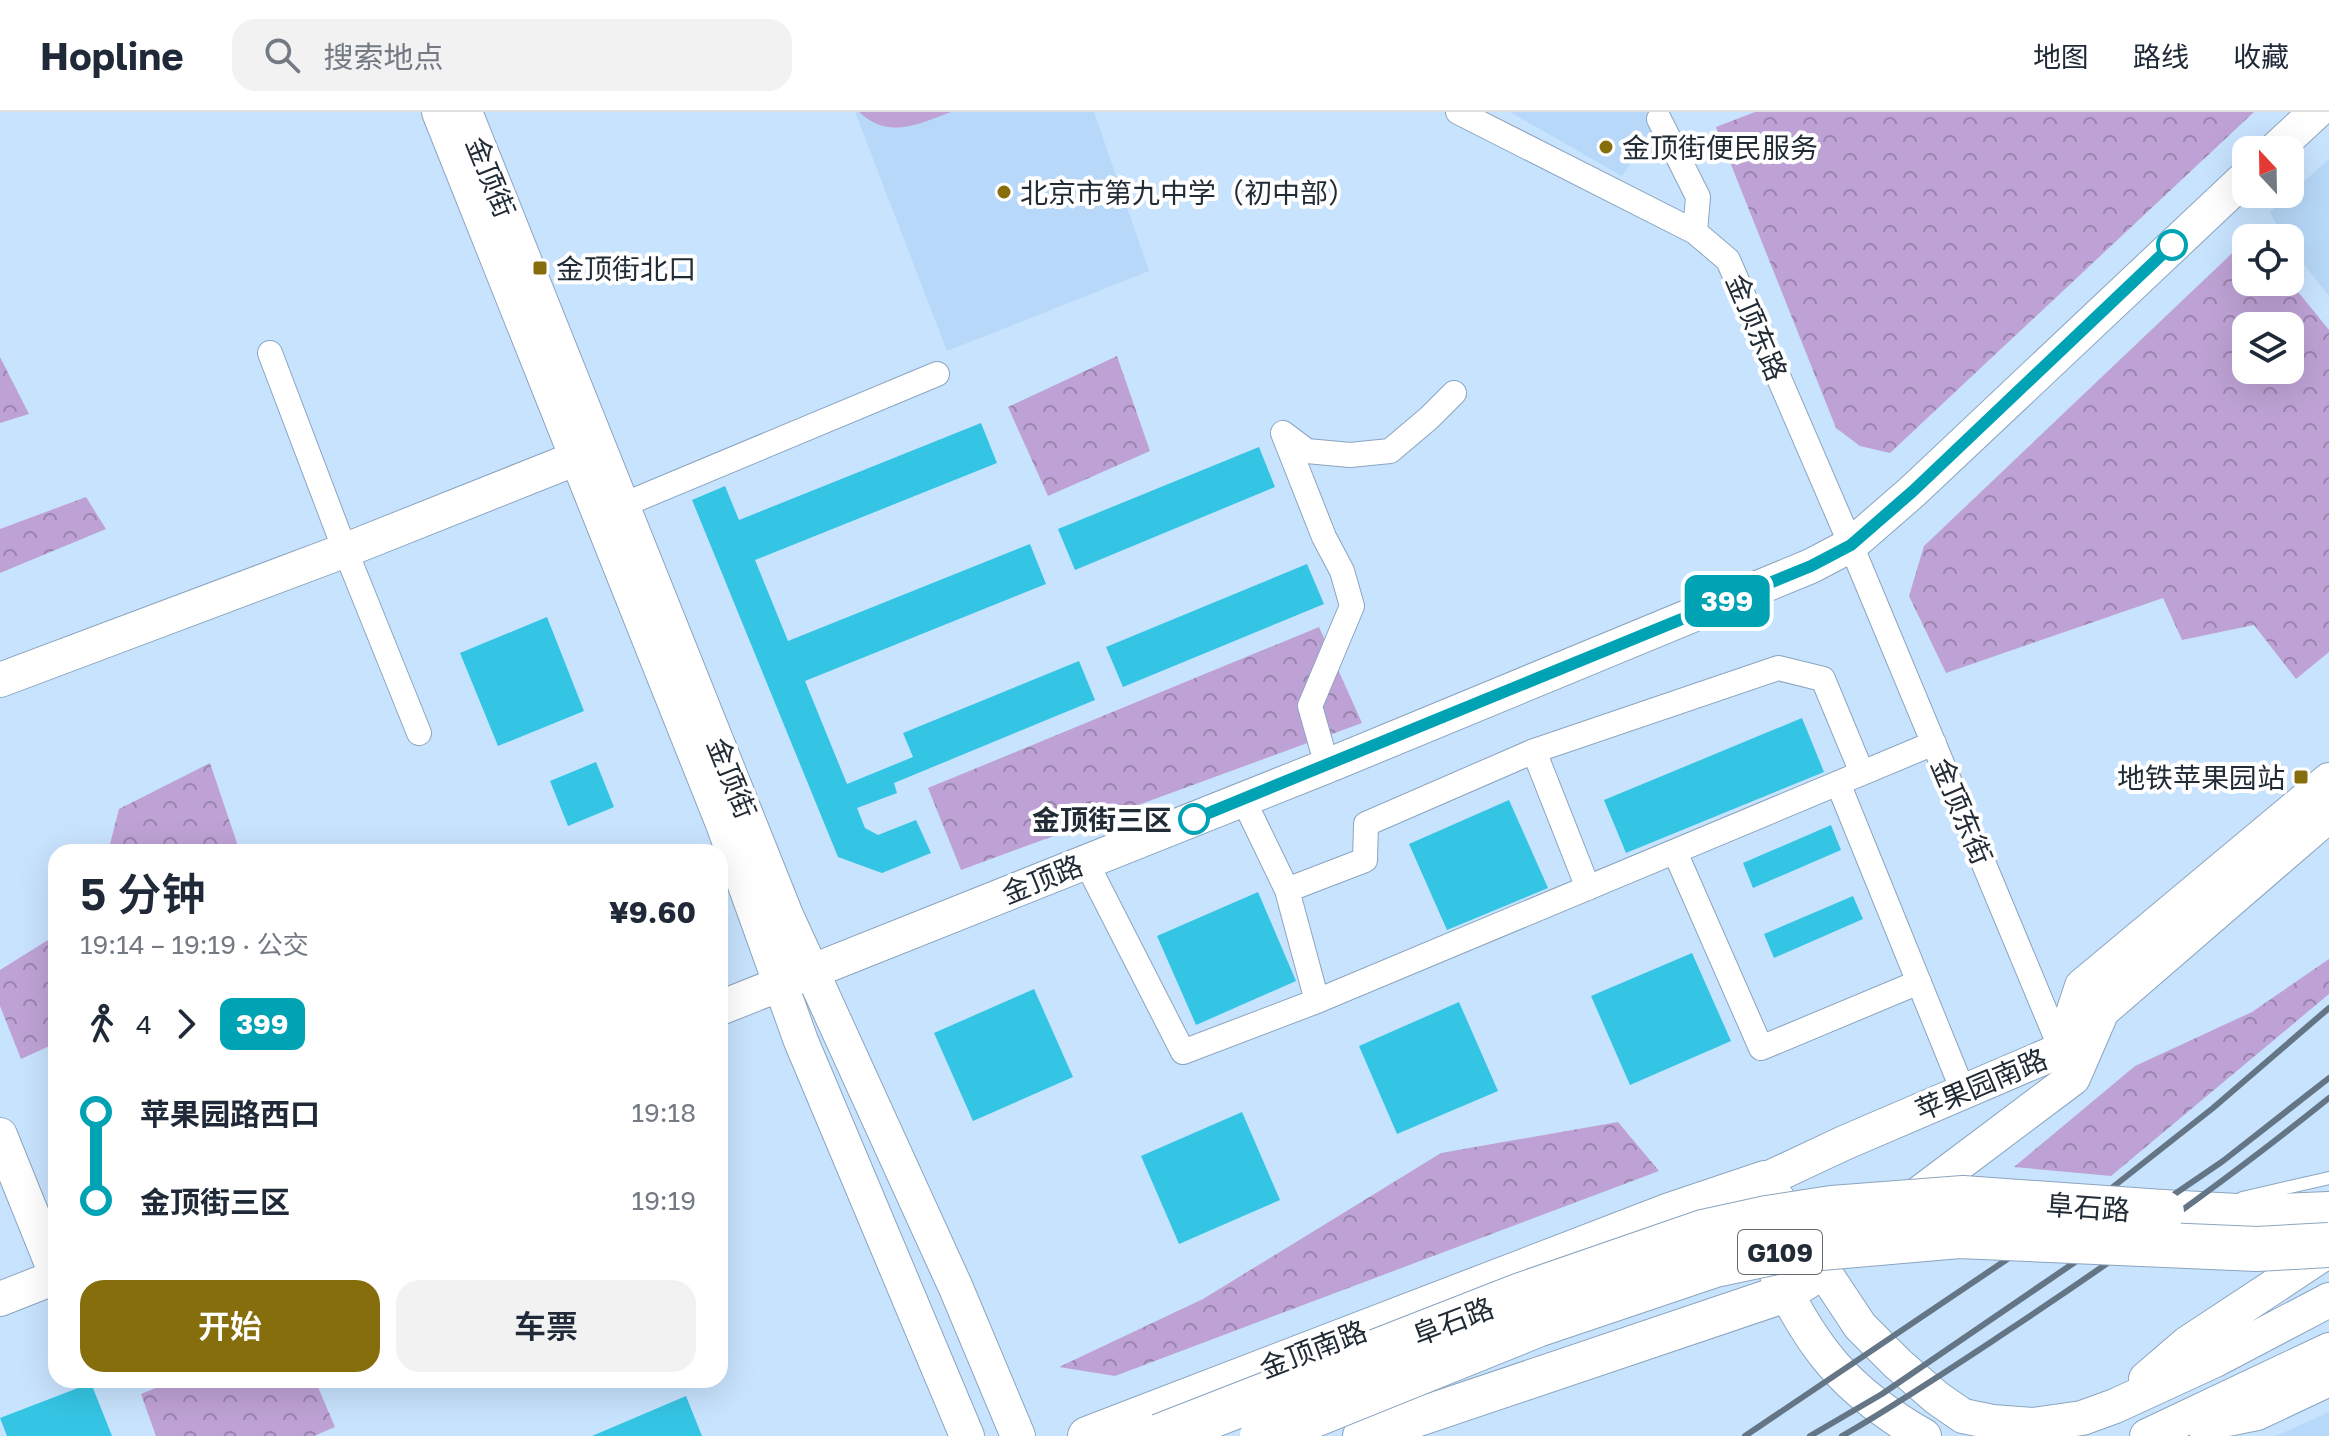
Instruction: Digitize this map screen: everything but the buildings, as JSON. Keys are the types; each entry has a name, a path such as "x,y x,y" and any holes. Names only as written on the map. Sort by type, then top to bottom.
{"highway":[{"name":"阜石路","path":"1160,1436 1521,1295 1703,1232 1754,1220 1832,1208 1963,1198 2256,1217 2329,1214"},
{"name":"阜石路","path":"1262,1436 1537,1325 1715,1265 1776,1252 1959,1236 2257,1249 2329,1248"}],"main road":[{"name":"金顶街","path":"439,112 723,824 801,1041 967,1436"},
{"name":"金顶街","path":"465,112 780,900 956,1288 1018,1436"},
{"path":"2290,136 2316,112"},
{"name":"金顶路","path":"728,1005 1327,766 1811,566 1851,545 1913,491 2232,190"},
{"path":"0,680 346,550 577,458"},
{"name":"苹果园南路","path":"2067,1064 2082,986 2329,780"},
{"name":"苹果园南路","path":"1822,1270 2067,1064 2102,1011 2329,815"},
{"name":"苹果园南路","path":"1751,1184 1963,1091 2067,1064"},
{"path":"0,1135 48,1255"},
{"path":"1751,1184 1786,1293 1825,1357 1864,1397 1924,1436"},
{"name":"阜石路","path":"1751,1184 1822,1270 1860,1326 1898,1364 1963,1416 1992,1422 2033,1425 2082,1418 2215,1360 2329,1300"},
{"name":"金顶南路","path":"1108,1432 1670,1212 1751,1184"},
{"name":"阜石路","path":"2115,1406 2188,1343 2329,1248"},
{"path":"1362,1436 1786,1293 1822,1270"},
{"path":"0,1299 48,1278"},
{"path":"2149,1435 2329,1350"},
{"path":"2149,1435 2257,1413 2329,1379"}],"street":[{"name":"金顶东路","path":"1458,112 1695,232 1728,260 1851,545"},
{"path":"1659,119 1698,197 1695,232"},
{"path":"270,353 419,733"},
{"path":"623,505 937,374"},
{"path":"1327,766 1310,706 1352,606 1342,571 1324,537 1283,433 1307,451 1350,455 1390,451 1454,393"},
{"name":"金顶东街","path":"1851,545 2067,1064"},
{"path":"1287,890 1365,860 1366,824 1534,751 1778,668 1823,679 1862,773"},
{"path":"1086,862 1183,1052 1317,1001 1934,743"},
{"path":"1534,751 1588,888"},
{"path":"1838,783 1963,1091"},
{"path":"1243,799 1287,890 1317,1001"},
{"path":"1675,852 1761,1048 1919,982"}],"lane":[{"path":"2235,1199 2329,1178"},
{"path":"2162,1212 2220,1202"}],"shaded area":[{"name":"北京市第九中学（初中部）","path":"855,112 1094,112 1149,271 947,351"},
{"name":"金顶街便民服务","path":"1510,112 1648,112 1659,119 1622,176"},
{"path":"2329,159 2329,296 2304,265 2304,224 2276,224 2270,212 2274,208 2304,208 2304,181"},
{"path":"2329,1412 2329,1436 2276,1436"}],"green space":[{"path":"859,112 951,112 915,125 893,127 881,126"},
{"path":"1755,112 2254,112 1890,453 1860,446 1836,428 1716,127"},
{"path":"2232,253 2232,296 2301,296 2329,330 2329,652 2296,679 2254,625 2182,640 2163,598 1946,673 1909,596 1924,546"},
{"path":"1117,356 1150,451 1048,496 1008,407"},
{"path":"0,357 29,414 0,423"},
{"path":"86,497 106,529 0,573 0,529"},
{"path":"1319,627 1362,723 961,870 928,788"},
{"path":"210,763 237,844 110,844 119,809"},
{"path":"48,940 48,1047 21,1059 0,1006 0,970"},
{"path":"2329,959 2329,994 2111,1176 2014,1167 2135,1066 2252,1012"},
{"path":"1618,1122 1659,1171 1115,1376 1059,1367 1203,1299 1441,1153"},
{"path":"156,1388 318,1388 335,1427 314,1436 156,1436 141,1394"}],"railway":[{"path":"1745,1436 2104,1194 2213,1108 2329,1008"},
{"path":"1810,1436 1882,1394 2223,1161 2329,1078"},
{"path":"1842,1436 2093,1273 2212,1188 2329,1098"}],"bus line":[{"name":"399","path":"1194,819 1811,566 1851,545 1913,491 2172,245"}],"place":[{"name":"金顶街便民服务","path":"1606,147"},
{"name":"北京市第九中学（初中部）","path":"1004,192"},
{"name":"金顶街北口","path":"540,268"},
{"name":"地铁苹果园站","path":"2301,777"},
{"name":"金顶街三区","path":"1194,819"}]}
